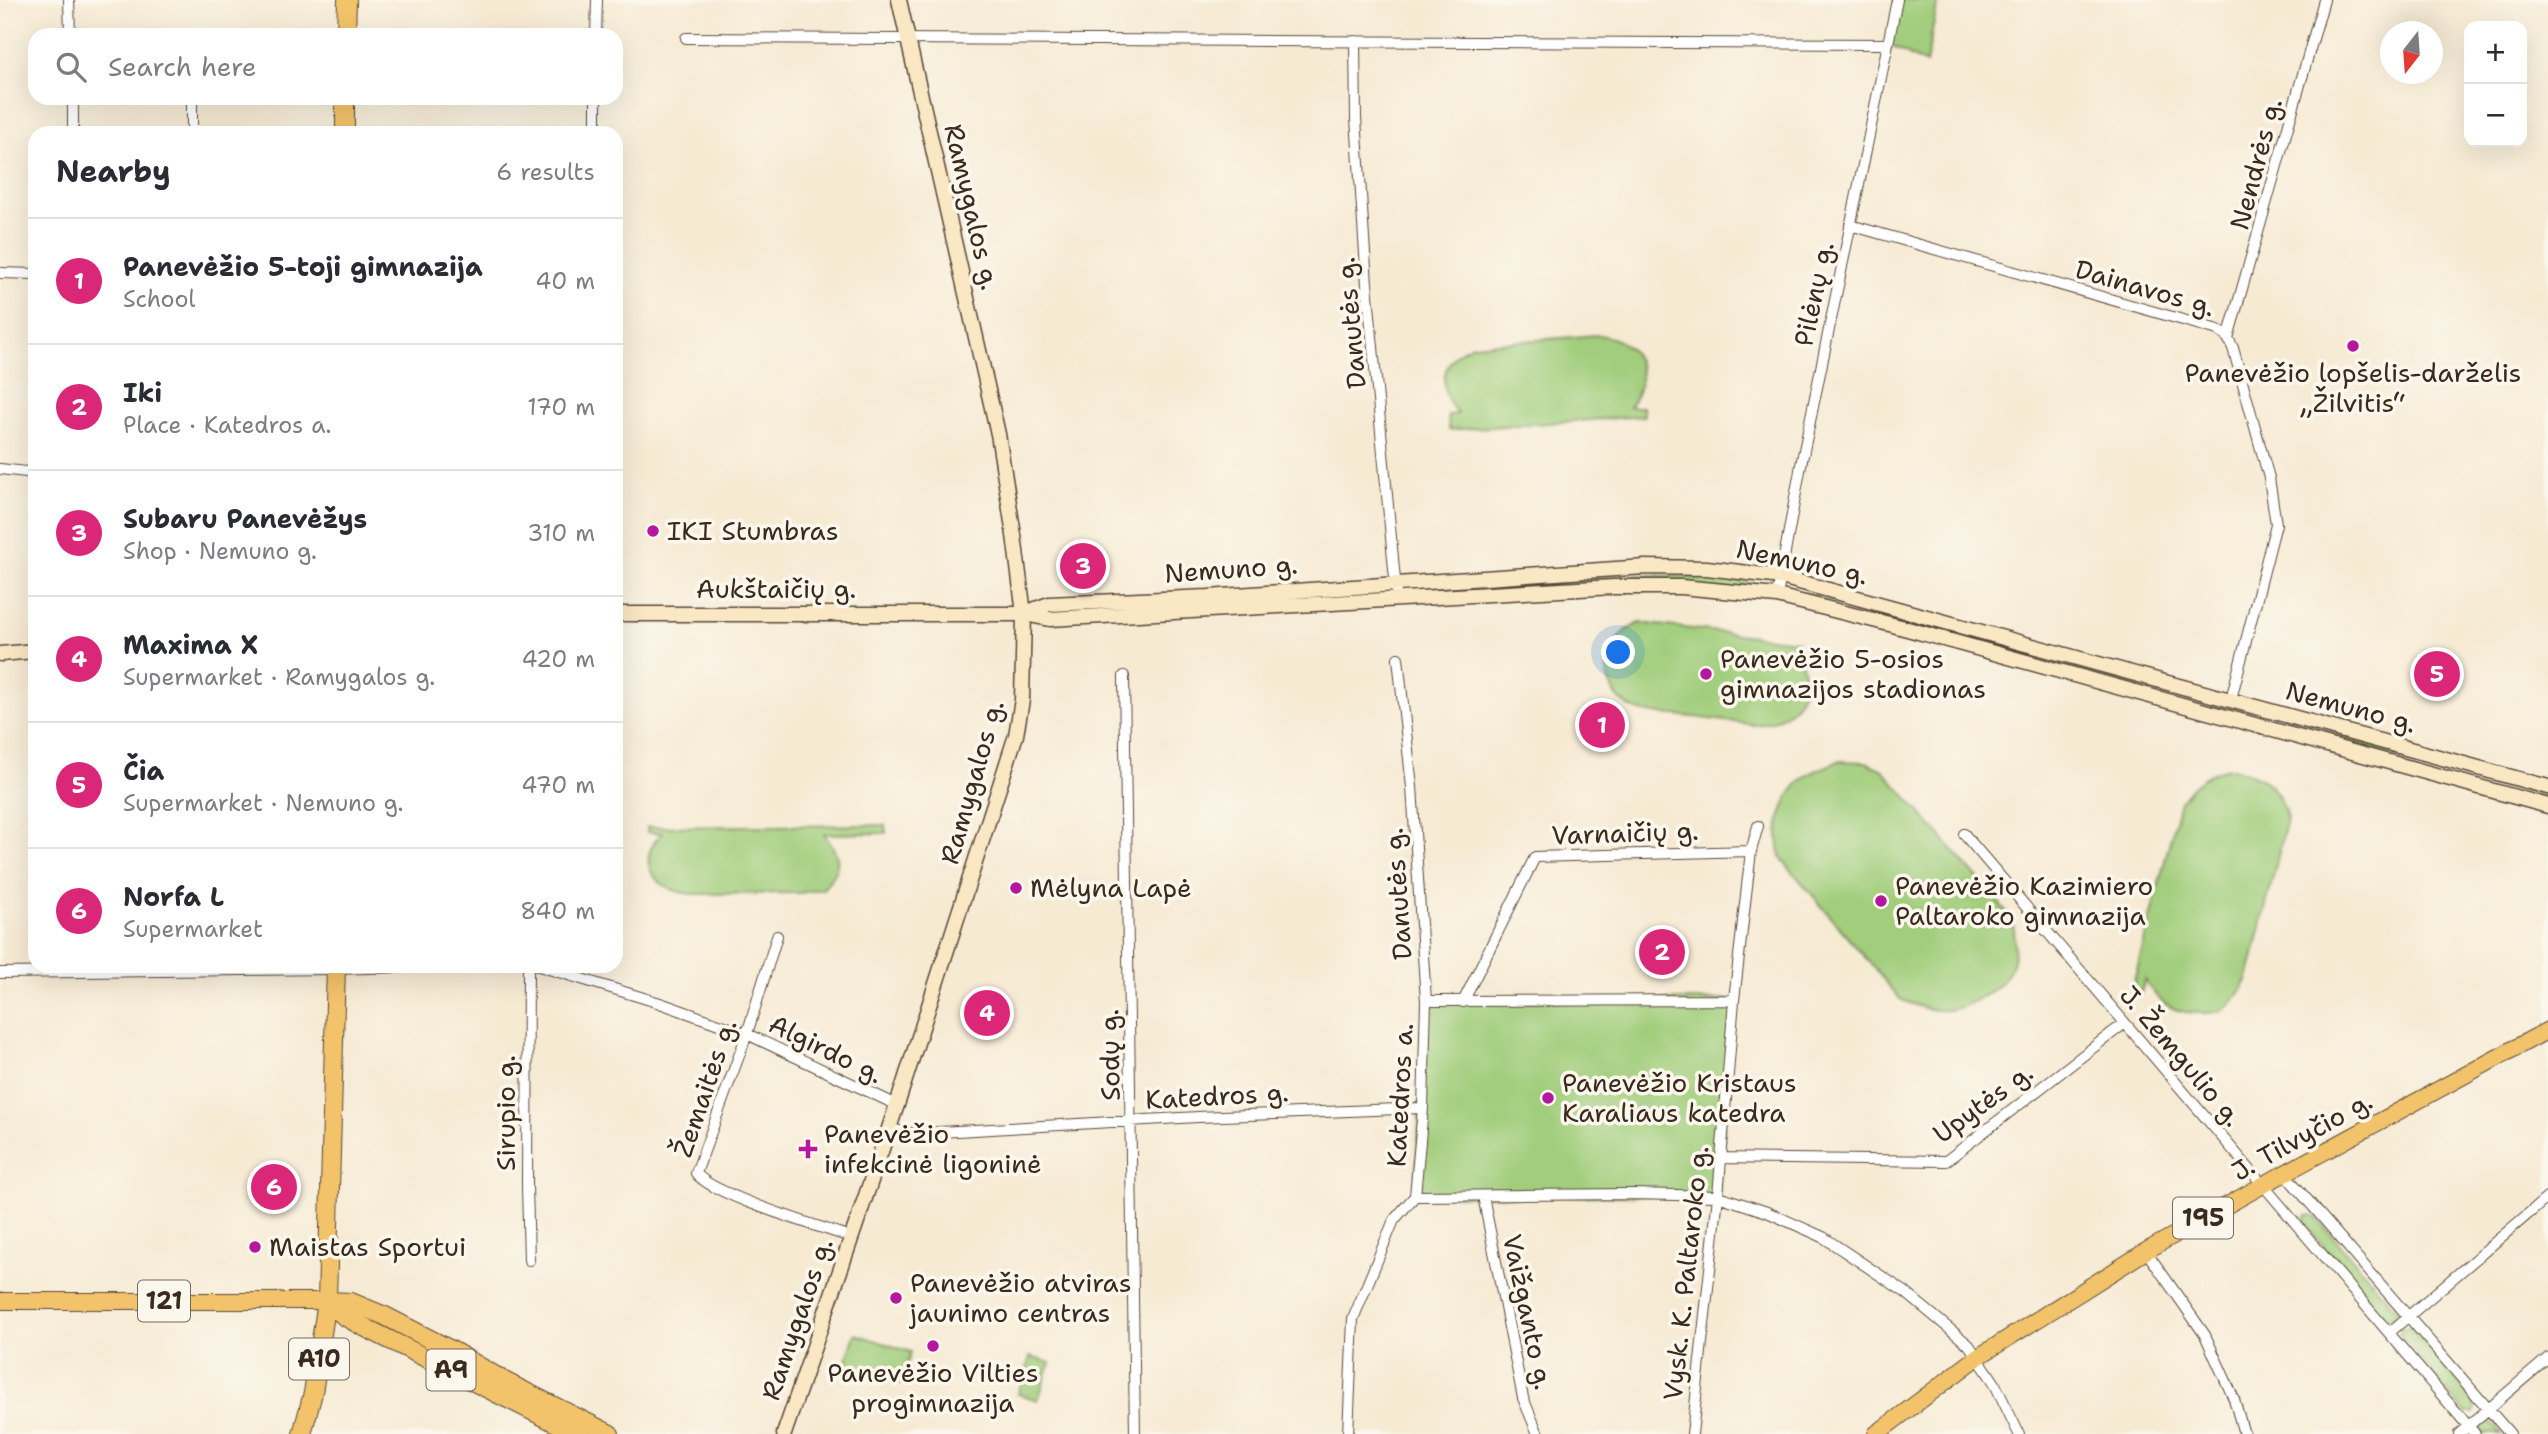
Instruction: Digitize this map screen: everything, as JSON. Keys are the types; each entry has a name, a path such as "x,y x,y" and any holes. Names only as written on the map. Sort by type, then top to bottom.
{"highway":[{"path":"346,28 347,0"},
{"path":"345,105 345,126"},
{"path":"327,1301 336,973"},
{"name":"A10","path":"302,1434 313,1394 327,1301"},
{"name":"A9","path":"327,1301 344,1316 360,1325 578,1434"},
{"name":"A9","path":"327,1301 351,1302 385,1316 524,1392 610,1434"}],"main road":[{"name":"Ramygalos g.","path":"784,1434 897,1105 1016,735 1023,701 1024,614 998,434 899,0"},
{"name":"Nemuno g.","path":"1024,614 1049,604 1208,597 1645,567 1707,568 1781,577 2548,787"},
{"name":"Nemuno g.","path":"935,614 1024,614 1050,619 1640,587 1682,587 1777,596 1893,625 2548,806"},
{"name":"Aukštaičių g.","path":"623,614 935,614"},
{"path":"0,654 28,652"},
{"name":"J. Tilvyčio g.","path":"1876,1434 1978,1357 2146,1251 2548,1030"},
{"name":"121","path":"0,1301 327,1301"}],"street":[{"path":"69,0 70,28"},
{"path":"596,28 597,0"},
{"name":"Pilėnų g.","path":"1777,596 1801,465 1897,0"},
{"name":"Nendrės g.","path":"2228,338 2324,0"},
{"path":"686,38 1888,44"},
{"name":"Danutės g.","path":"1354,41 1356,118 1367,284 1397,601"},
{"path":"73,105 73,126"},
{"path":"192,105 192,126"},
{"path":"596,105 596,126"},
{"name":"Dainavos g.","path":"1850,225 2218,330 2228,338 2234,348 2269,478 2276,524 2231,699"},
{"path":"0,273 28,274"},
{"path":"0,469 28,472"},
{"name":"Danutės g.","path":"1398,659 1412,787 1426,1001"},
{"name":"Sodų g.","path":"1124,676 1135,1434"},
{"name":"Vysk. K. Paltaroko g.","path":"1692,1434 1718,1196 1734,1000 1751,851 1758,826"},
{"name":"J. Žemgulio g.","path":"1964,834 2472,1430"},
{"name":"Varnaičių g.","path":"1463,1002 1535,857 1751,851"},
{"name":"Žemaitės g.","path":"777,936 747,1034 696,1168 698,1177 762,1207 851,1237"},
{"path":"0,973 28,972"},
{"name":"Sirupio g.","path":"528,973 529,1260"},
{"name":"Algirdo g.","path":"562,973 660,1003 747,1034 897,1105"},
{"name":"Katedros a.","path":"1734,1000 1426,1001 1423,1108 1415,1196 1718,1196 1767,1212 1823,1237 1905,1292 1969,1345 2006,1404 2019,1434"},
{"name":"Upytės g.","path":"1720,1158 1946,1161 2125,1023"},
{"name":"Katedros g.","path":"888,1128 907,1133 923,1133 1423,1108"},
{"path":"2284,1173 2510,1434"},
{"path":"1348,1434 1353,1319 1394,1220 1415,1196"},
{"name":"Vaižganto g.","path":"1483,1196 1523,1398 1538,1434"},
{"path":"2390,1332 2548,1197"},
{"path":"2146,1251 2205,1335 2234,1399 2244,1434"},
{"path":"2459,1434 2472,1430 2488,1409 2548,1358"}],"green space":[{"path":"1897,0 1938,0 1926,64 1888,44"},
{"path":"1597,335 1623,343 1638,361 1640,383 1629,407 1643,407 1644,416 1449,430 1448,415 1458,414 1446,395 1445,375 1454,357 1462,350 1473,345"},
{"path":"1647,575 1745,582 1759,584 1759,589 1408,592 1409,589"},
{"path":"1805,592 2207,699 2206,705 1804,596"},
{"name":"Panevėžio 5-osios gimnazijos stadionas","path":"1640,623 1797,641 1804,673 1802,694 1792,710 1775,720 1756,725 1651,713 1630,707 1618,697 1610,685 1607,663 1618,638"},
{"path":"2213,701 2450,766 2448,771 2211,706"},
{"path":"1839,761 1866,762 1883,770 2013,919 2015,947 2010,969 2006,977 1988,993 1966,1005 1945,1010 1924,1008 1900,999 1782,859 1778,836 1786,802 1808,775"},
{"path":"2230,768 2252,774 2268,783 2279,797 2287,819 2248,979 2235,1000 2224,1010 2211,1013 2184,1012 2168,1006 2145,980 2140,995 2131,993 2180,802 2201,779"},
{"path":"2456,768 2548,795 2548,799 2454,772"},
{"path":"885,825 886,833 824,834 834,849 837,867 823,889 799,893 690,894 664,885 657,880 649,865 652,846 662,833 647,832 647,827"},
{"path":"1734,1000 1718,1196 1415,1196 1426,1001"},
{"path":"2306,1216 2315,1216 2397,1310 2397,1314 2389,1320 2386,1319 2304,1224"},
{"path":"2410,1327 2474,1401 2474,1413 2465,1413 2400,1335 2400,1329"},
{"path":"855,1334 911,1352 901,1384 845,1367"},
{"path":"1030,1357 1050,1363 1038,1400 1018,1394"},
{"path":"2486,1420 2502,1434 2484,1434 2480,1426"}],"place":[{"name":"Panevėžio lopšelis-darželis „Žilvitis“","path":"2353,346"},
{"name":"IKI Stumbras","path":"653,531"},
{"name":"Subaru Panevėžys","path":"1083,566"},
{"name":"Panevėžio 5-osios gimnazijos stadionas","path":"1706,674"},
{"name":"Čia","path":"2437,674"},
{"name":"Panevėžio 5-toji gimnazija","path":"1602,725"},
{"name":"Mėlyna Lapė","path":"1016,888"},
{"name":"Panevėžio Kazimiero Paltaroko gimnazija","path":"1881,901"},
{"name":"Iki","path":"1662,952"},
{"name":"Maxima X","path":"987,1013"},
{"name":"Panevėžio Kristaus Karaliaus katedra","path":"1548,1098"},
{"name":"Panevėžio infekcinė ligoninė","path":"808,1149"},
{"name":"Norfa L","path":"274,1187"},
{"name":"Maistas Sportui","path":"255,1247"},
{"name":"Panevėžio atviras jaunimo centras","path":"896,1298"},
{"name":"Panevėžio Vilties progimnazija","path":"933,1346"}]}
